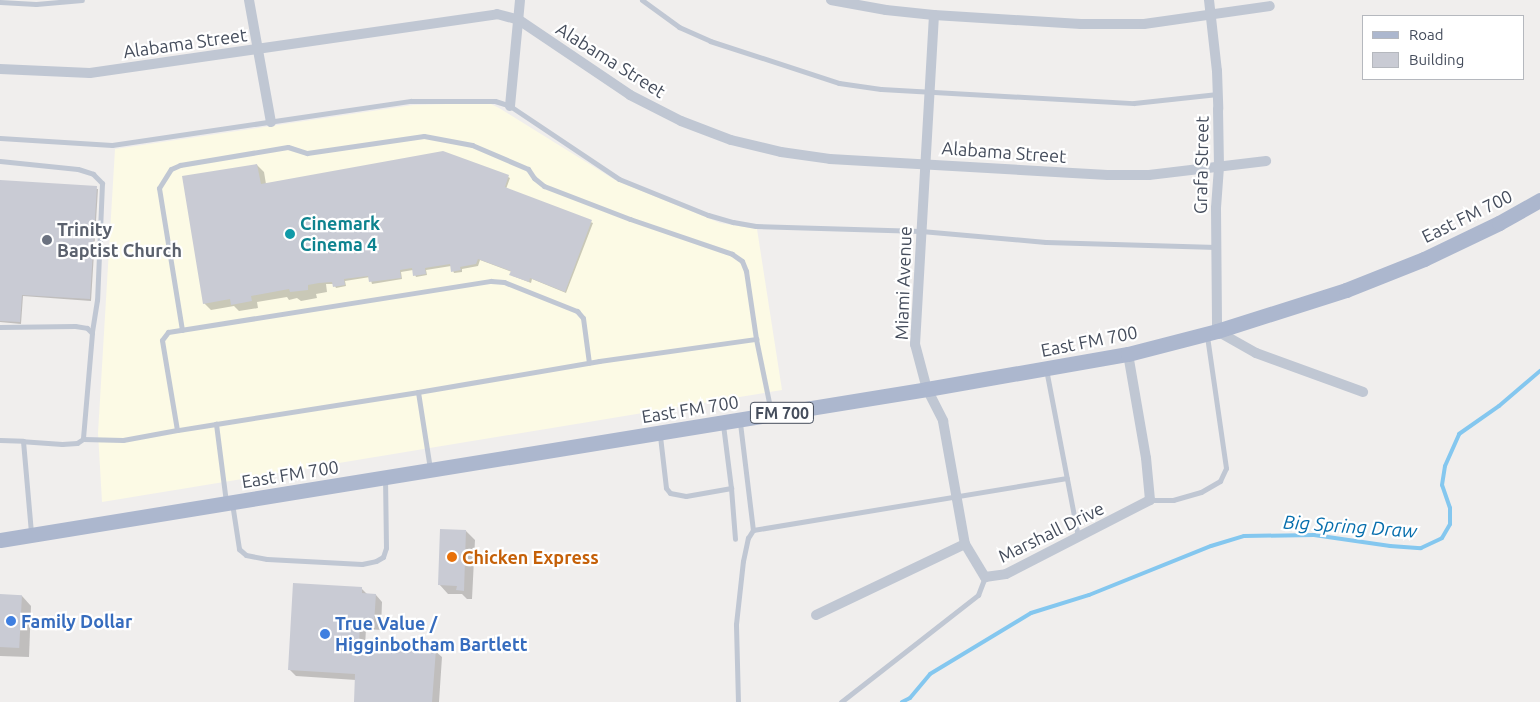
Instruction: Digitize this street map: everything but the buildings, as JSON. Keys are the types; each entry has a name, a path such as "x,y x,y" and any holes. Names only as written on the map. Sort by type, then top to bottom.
{"main road":[{"name":"East FM 700","path":"0,540 740,420 1128,354 1212,332 1346,290 1424,259 1499,223 1540,200"}],"street":[{"path":"249,0 271,122"},
{"path":"510,106 520,0"},
{"path":"831,0 886,10 934,15 1081,24 1144,24 1211,16 1270,6"},
{"name":"Grafa Street","path":"1209,0 1218,94 1219,166 1212,332"},
{"name":"Alabama Street","path":"0,69 90,73 497,14 519,20 630,95 681,121 731,140 781,152 830,159 1149,175 1266,161"},
{"name":"Miami Avenue","path":"934,15 915,344 927,389 943,421 965,544"},
{"path":"1212,332 1256,353 1363,392"},
{"path":"1128,354 1146,458 1150,500"},
{"name":"Marshall Drive","path":"965,544 985,577 1006,574 1150,500"},
{"path":"816,615 965,544"}],"lane":[{"path":"0,2 36,4 82,0"},
{"path":"642,0 680,26 710,41 839,83 881,89 1134,103 1218,94"},
{"path":"0,138 112,145 411,101 496,101 510,106 619,179 708,215 756,226 921,231 1046,242 1216,247"},
{"path":"182,330 159,188 170,169 180,165 288,148 308,153 424,136 472,145 528,169 534,178 544,186 630,219 732,254 742,261 746,271 756,339 772,414"},
{"path":"0,161 78,169 93,174 102,183 98,300 92,332 83,439"},
{"path":"177,430 162,340 168,332 491,281 504,282 577,311 583,318 589,363"},
{"path":"0,327 75,326 87,328 92,332"},
{"path":"1150,500 1173,500 1201,492 1220,481 1226,468 1212,332"},
{"path":"0,440 62,444 77,443 83,439 122,440 589,363 756,339"},
{"path":"1046,368 1078,537"},
{"path":"418,392 430,470"},
{"path":"738,702 736,624 743,561 748,538 753,530 740,420"},
{"path":"723,422 735,539"},
{"path":"216,424 239,550 246,555 267,559 362,564 376,561 383,557 386,548 385,477"},
{"path":"659,432 666,488 670,493 686,496 730,488"},
{"path":"23,441 31,535"},
{"path":"753,530 1067,478"},
{"path":"841,702 978,596 985,577"}],"shaded area":[{"path":"491,104 615,180 720,223 757,229 782,390 102,502 98,433 115,149 413,105"}],"waterway":[{"name":"Big Spring Draw","path":"902,702 910,698 930,674 1031,613 1089,595 1211,546 1244,536 1314,535 1390,546 1421,548 1442,538 1450,524 1450,508 1442,485 1445,466 1459,434 1499,406 1540,371"}],"place":[{"name":"Cinemark Cinema 4","path":"290,234"},
{"name":"Trinity Baptist Church","path":"47,240"},
{"name":"Chicken Express","path":"452,557"},
{"name":"Family Dollar","path":"11,621"},
{"name":"True Value / Higginbotham Bartlett","path":"325,634"}]}
